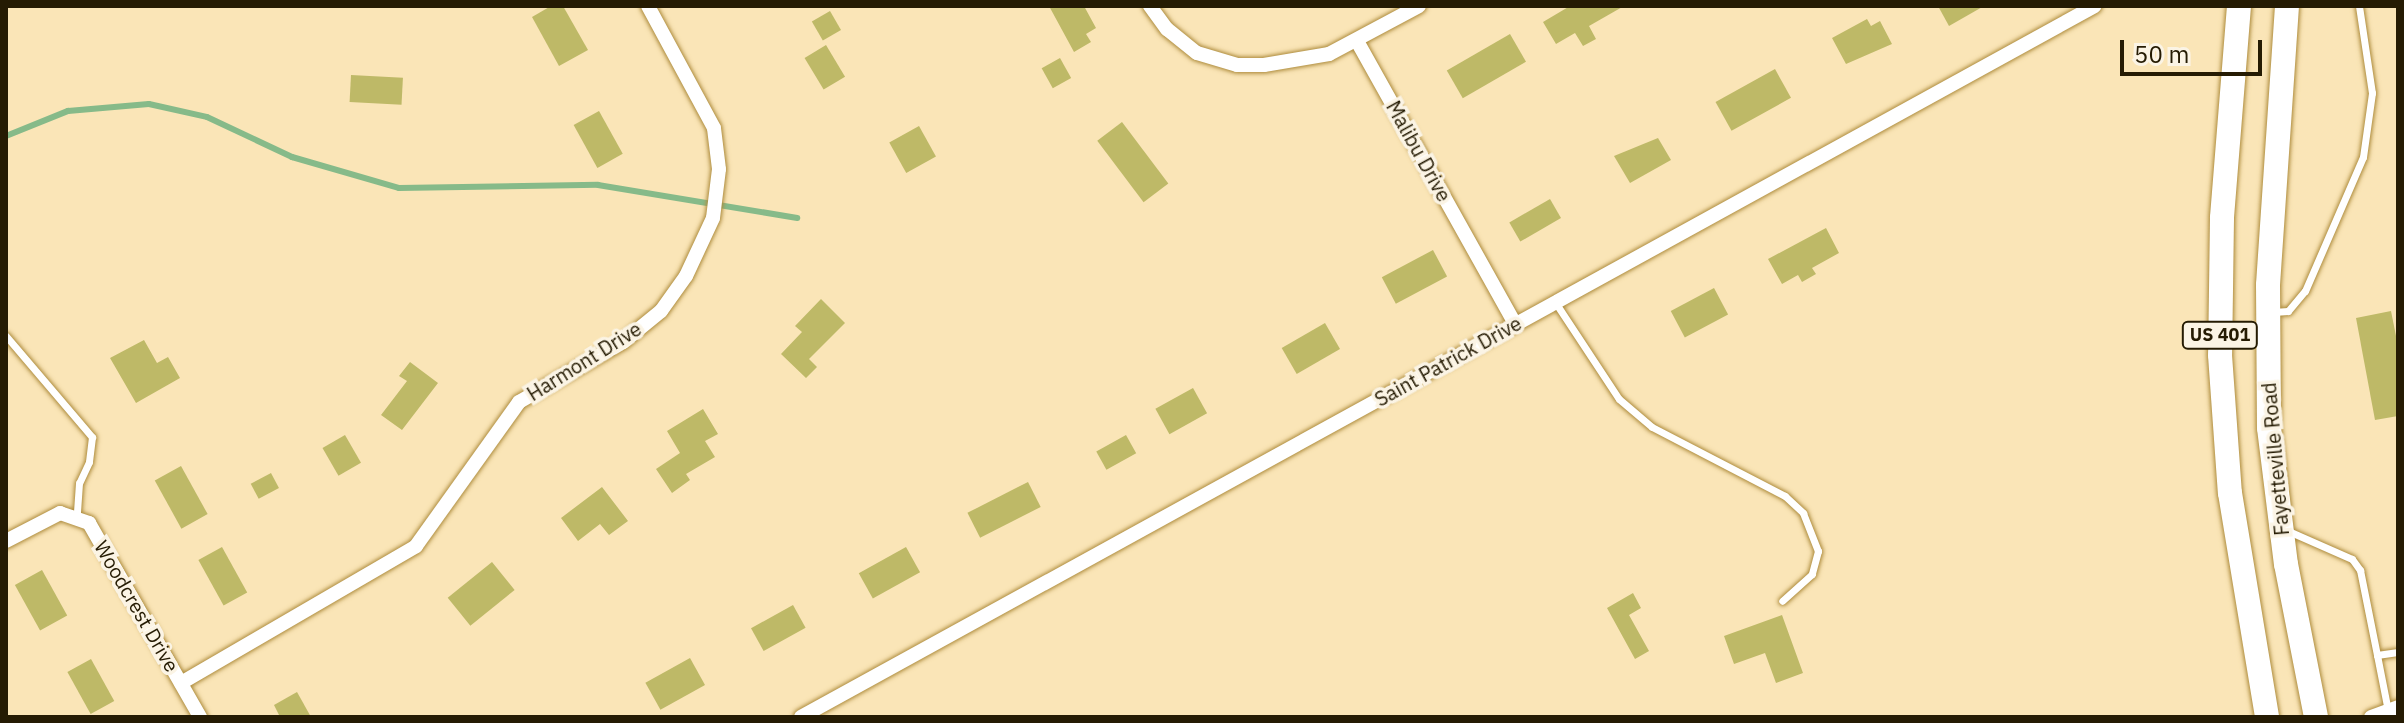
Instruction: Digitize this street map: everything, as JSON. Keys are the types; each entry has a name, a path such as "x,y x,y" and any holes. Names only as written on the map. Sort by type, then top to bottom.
{"highway":[{"name":"US 401","path":"2239,6 2222,218 2220,355 2230,493 2267,717"},
{"name":"Fayetteville Road","path":"2287,6 2267,312 2269,428 2282,529 2316,717"}],"street":[{"name":"Harmont Drive","path":"181,683 416,546 519,402 623,342 661,311 686,276 713,218 719,169 714,128 648,6"},
{"path":"1150,6 1183,44 1237,65 1306,60 1357,41 1419,6"},
{"name":"Saint Patrick Drive","path":"801,717 2095,6"},
{"name":"Malibu Drive","path":"1357,41 1515,324"},
{"path":"6,541 60,513 77,515"},
{"name":"Woodcrest Drive","path":"77,515 89,523 200,717"},
{"path":"2371,717 2393,709"}],"lane":[{"path":"2267,312 2288,311 2305,291 2363,157 2372,93 2359,6"},
{"path":"1555,302 1630,409 1652,427 1785,496 1803,513 1818,551 1804,584 1782,601"},
{"path":"6,336 92,437 89,462 79,483 77,515"},
{"path":"2282,529 2352,559 2360,570 2377,655 2393,709"},
{"path":"2377,655 2398,652"}],"building":[{"path":"551,6 563,6 588,50 559,66 532,17"},
{"path":"1049,6 1084,6 1096,28 1086,34 1091,42 1074,52"},
{"path":"1570,6 1624,6 1589,26 1596,39 1583,46 1575,33 1556,44 1543,22"},
{"path":"1938,6 1984,6 1949,26"},
{"path":"830,11 841,30 823,41 812,22"},
{"path":"1867,19 1871,26 1880,21 1892,44 1846,64 1832,38"},
{"path":"1510,34 1526,62 1463,98 1447,70"},
{"path":"826,45 845,77 824,90 805,58"},
{"path":"1060,58 1071,78 1053,88 1042,68"},
{"path":"1775,69 1791,98 1732,131 1716,102"},
{"path":"351,75 403,78 402,105 350,102"},
{"path":"599,111 623,154 597,168 574,125"},
{"path":"1122,122 1168,183 1144,202 1097,141"},
{"path":"919,126 936,157 906,173 889,142"},
{"path":"1658,138 1671,160 1630,183 1614,156"},
{"path":"1550,199 1561,218 1520,242 1509,222"},
{"path":"1826,228 1839,253 1812,268 1816,274 1802,282 1798,275 1782,284 1768,259"},
{"path":"1433,250 1447,276 1396,304 1382,277"},
{"path":"1714,288 1728,314 1685,337 1671,311"},
{"path":"821,299 845,323 809,359 817,367 806,378 781,354 802,332 795,326"},
{"path":"2391,311 2398,346 2398,416 2375,420 2356,318"},
{"path":"1325,323 1340,349 1297,374 1282,348"},
{"path":"144,340 157,363 168,357 180,378 136,403 110,358"},
{"path":"410,362 438,383 402,430 381,415 407,381 399,376"},
{"path":"1193,388 1207,413 1169,434 1155,409"},
{"path":"703,409 718,434 705,441 715,457 686,474 690,480 672,493 656,469 680,453 667,431"},
{"path":"345,435 361,463 338,476 322,448"},
{"path":"1126,435 1136,453 1106,470 1096,451"},
{"path":"181,466 208,514 181,529 155,481"},
{"path":"271,473 279,488 259,499 251,484"},
{"path":"1028,482 1041,507 980,538 967,513"},
{"path":"602,487 628,521 609,535 600,524 578,541 561,518"},
{"path":"222,547 247,592 224,606 198,560"},
{"path":"906,547 920,572 873,599 859,573"},
{"path":"492,562 515,590 470,626 448,598"},
{"path":"42,570 67,615 40,631 15,585"},
{"path":"1633,593 1641,608 1629,615 1649,651 1635,659 1607,608"},
{"path":"793,605 806,628 764,651 751,628"},
{"path":"1782,615 1803,673 1776,683 1765,653 1734,664 1724,636"},
{"path":"690,658 705,685 660,710 645,683"},
{"path":"91,659 114,701 91,714 67,672"},
{"path":"297,692 311,717 280,717 274,705"}],"waterway":[{"path":"6,136 68,111 149,104 207,117 292,157 399,188 598,185 797,218"}]}
